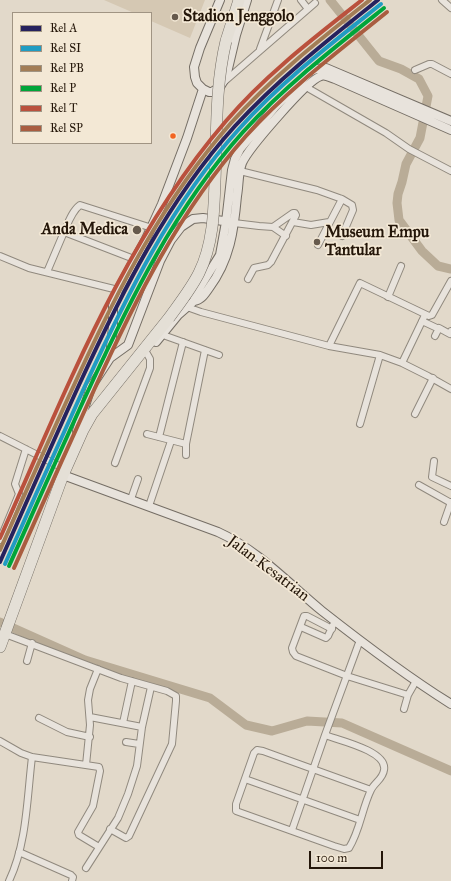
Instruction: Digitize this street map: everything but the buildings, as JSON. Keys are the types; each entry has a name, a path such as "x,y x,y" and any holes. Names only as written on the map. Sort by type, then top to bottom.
{"highway":[{"path":"0,647 8,618 62,471 77,431 90,406 165,317 180,303 199,273 210,240 214,211 218,90 223,40 232,0"},
{"path":"223,40 230,26 239,0"},
{"path":"62,471 92,414 133,362 165,317"}],"street":[{"path":"220,0 200,48 194,67 195,77 203,89 212,92 315,3"},
{"path":"224,82 247,0"},
{"path":"259,50 278,0"},
{"path":"301,0 308,9"},
{"path":"442,0 451,8"},
{"path":"415,70 432,64 451,73 445,79"},
{"path":"230,222 232,170 235,159 240,150 275,107 310,72 316,69 326,68 338,72 436,119 451,130"},
{"path":"133,362 146,352 163,335 190,304 194,295 220,255 230,222 240,171 247,154 281,112 315,79 324,75 421,112"},
{"path":"306,87 386,133 409,149 451,170"},
{"path":"110,358 114,326 113,306 118,290 152,228 187,138 203,89"},
{"path":"436,119 451,121"},
{"path":"240,171 318,190 342,199 352,205 353,210 342,236"},
{"path":"318,245 342,199"},
{"path":"47,272 74,211 80,205 152,228"},
{"path":"248,280 254,268 270,264 293,222 295,213 273,227"},
{"path":"77,431 91,387 110,358 128,345 160,261 171,240 181,227 197,218 273,227 286,236"},
{"path":"293,222 311,225 329,222"},
{"path":"64,232 134,259"},
{"path":"0,256 29,268 100,287 118,290"},
{"path":"388,297 401,266"},
{"path":"402,363 424,318 432,315 451,281"},
{"path":"330,346 360,283 388,297 424,318 439,329 450,334 451,331"},
{"path":"190,304 201,312 330,346 380,355 402,363 433,378 451,389"},
{"path":"435,336 439,329"},
{"path":"163,335 219,355"},
{"path":"159,437 183,342"},
{"path":"186,455 186,444 205,350"},
{"path":"115,464 150,368 150,359 146,352"},
{"path":"360,424 380,355"},
{"path":"415,414 433,378"},
{"path":"147,434 186,444"},
{"path":"0,436 26,449 62,471"},
{"path":"149,506 171,441"},
{"path":"0,540 19,494 15,484 26,449"},
{"path":"434,461 432,477 451,486"},
{"name":"Jalan Kesatrian","path":"62,471 218,532 238,542 275,570 334,625 360,640 416,681 451,704"},
{"path":"131,499 138,480"},
{"path":"419,485 451,503 444,522"},
{"path":"301,627 326,638 334,625 304,616 292,648 296,656 347,676 408,695"},
{"path":"4,632 132,682 172,693 176,697 172,744 129,837 124,837 110,829"},
{"path":"292,830 324,736 360,640"},
{"path":"27,661 32,643"},
{"path":"86,765 90,737 90,717 87,706 90,689 98,669"},
{"path":"404,709 408,695 416,681"},
{"path":"123,723 132,682"},
{"path":"86,868 121,811 128,794 136,771 142,727 151,687"},
{"path":"90,717 142,727"},
{"path":"39,718 67,732 90,737"},
{"path":"324,736 369,751 381,759 384,765 384,772 370,790 351,847 347,849 334,846 236,811 236,806 256,750 263,750 370,790"},
{"path":"0,741 32,756 98,766 100,768 93,806 78,833 99,847"},
{"path":"126,742 139,744"},
{"path":"9,881 20,852 26,814 32,756"},
{"path":"245,779 360,820"},
{"path":"20,852 72,875 72,881"}],"shaded area":[{"name":"Stadion Jenggolo","path":"104,0 205,0 190,38 152,21 152,12 132,12"}],"waterway":[{"path":"330,0 379,61 401,69 419,79 428,96 420,138 406,164 398,194 397,203 399,220 422,251 438,266 451,269"},
{"path":"0,622 85,660 210,698 246,725 272,731 307,721 342,723 451,771"}],"rail line":[{"name":"T","path":"0,538 98,321 126,268 156,217 189,168 241,104 291,57 362,0"},
{"name":"PB","path":"0,550 65,404 108,314 143,247 184,183 231,123 263,90 298,58 370,0"},
{"name":"A","path":"0,562 95,351 147,250 188,185 210,155 251,109 304,60 378,0"},
{"name":"SI","path":"5,564 116,320 152,252 192,188 239,129 272,95 344,33 381,4"},
{"name":"P","path":"9,566 120,323 175,223 219,161 259,115 311,67 384,8"},
{"name":"SP","path":"14,568 126,323 161,257 200,194 222,164 246,136 279,102 296,86 387,12"}],"place":[{"name":"Stadion Jenggolo","path":"175,17"},
{"name":"Anda Medica","path":"137,230"},
{"name":"Museum Empu Tantular","path":"317,242"}]}
